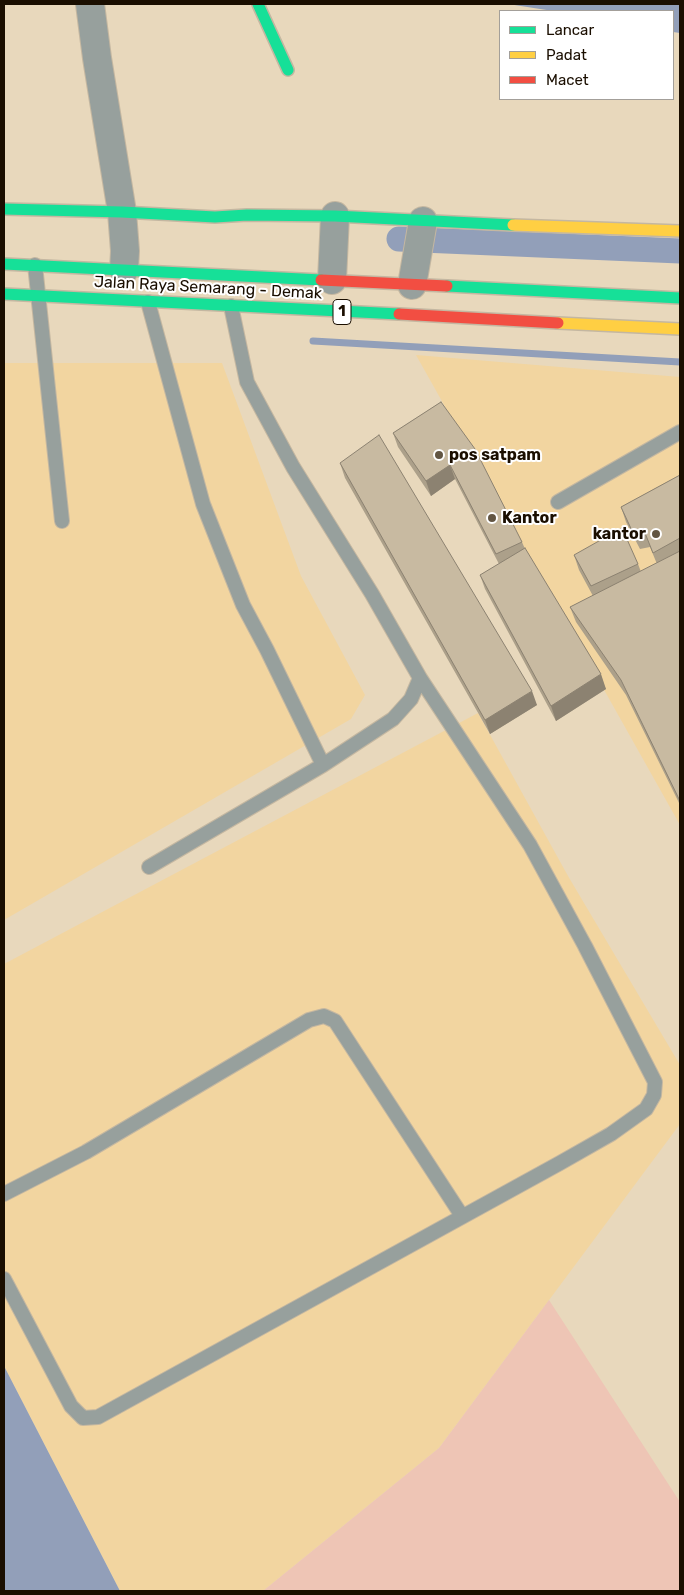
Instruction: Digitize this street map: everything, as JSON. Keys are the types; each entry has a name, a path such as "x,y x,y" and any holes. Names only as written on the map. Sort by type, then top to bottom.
{"main road":[{"path":"258,4 288,70"},
{"path":"4,209 123,217 247,215 422,227 680,231"},
{"name":"Jalan Raya Semarang - Demak","path":"4,264 35,265 125,261 680,298"},
{"name":"Jalan Raya Semarang - Demak","path":"4,294 680,329"}],"street":[{"path":"90,4 123,217 125,261"},
{"path":"332,275 335,222"},
{"path":"413,280 422,227"}],"lane":[{"path":"35,265 62,521"},
{"path":"148,302 203,504 243,604 323,765"},
{"path":"4,1279 71,1406 83,1418 98,1417 611,1134 646,1109 654,1095 654,1082 585,946 530,845 420,678 372,594 293,467 247,382 231,306"},
{"path":"558,502 680,432"},
{"path":"149,867 323,765 393,719 410,699 420,678"},
{"path":"4,1194 86,1152 310,1020 324,1016 335,1021 462,1216"}],"shaded area":[{"path":"416,355 680,377 680,825"},
{"path":"4,363 222,363 301,576 365,695 351,719 4,920"},
{"path":"478,713 568,876 680,1065 680,1124 439,1448 263,1591 120,1591 4,1366 4,964"},
{"path":"549,1300 680,1502 680,1591 263,1591 439,1448"}],"water":[{"path":"508,4 680,4 680,33 674,32 674,10 547,10"},
{"path":"4,1366 120,1591 4,1591"}],"building":[{"path":"441,402 475,449 522,542 496,554 450,465 426,481 393,433"},
{"path":"379,435 532,691 485,720 340,463"},
{"name":"kantor","path":"680,475 680,538 653,553 645,533 634,535 621,507"},
{"path":"622,528 638,564 591,586 574,555"},
{"path":"525,548 601,674 551,706 480,575"},
{"path":"680,551 680,801 621,680 570,607"}],"waterway":[{"path":"399,239 680,251"},
{"path":"313,341 680,362"}],"traffic: fast":[{"path":"258,4 288,70"},
{"path":"4,209 215,217 247,215 335,216 513,225"},
{"path":"4,264 321,280"},
{"path":"447,286 680,298"},
{"path":"4,294 399,314"}],"traffic: slow":[{"path":"513,225 680,231"},
{"path":"558,323 680,329"}],"traffic: jam":[{"path":"321,280 447,286"},
{"path":"399,314 558,323"}],"place":[{"name":"pos satpam","path":"439,455"},
{"name":"Kantor","path":"492,518"},
{"name":"kantor","path":"656,534"}]}
